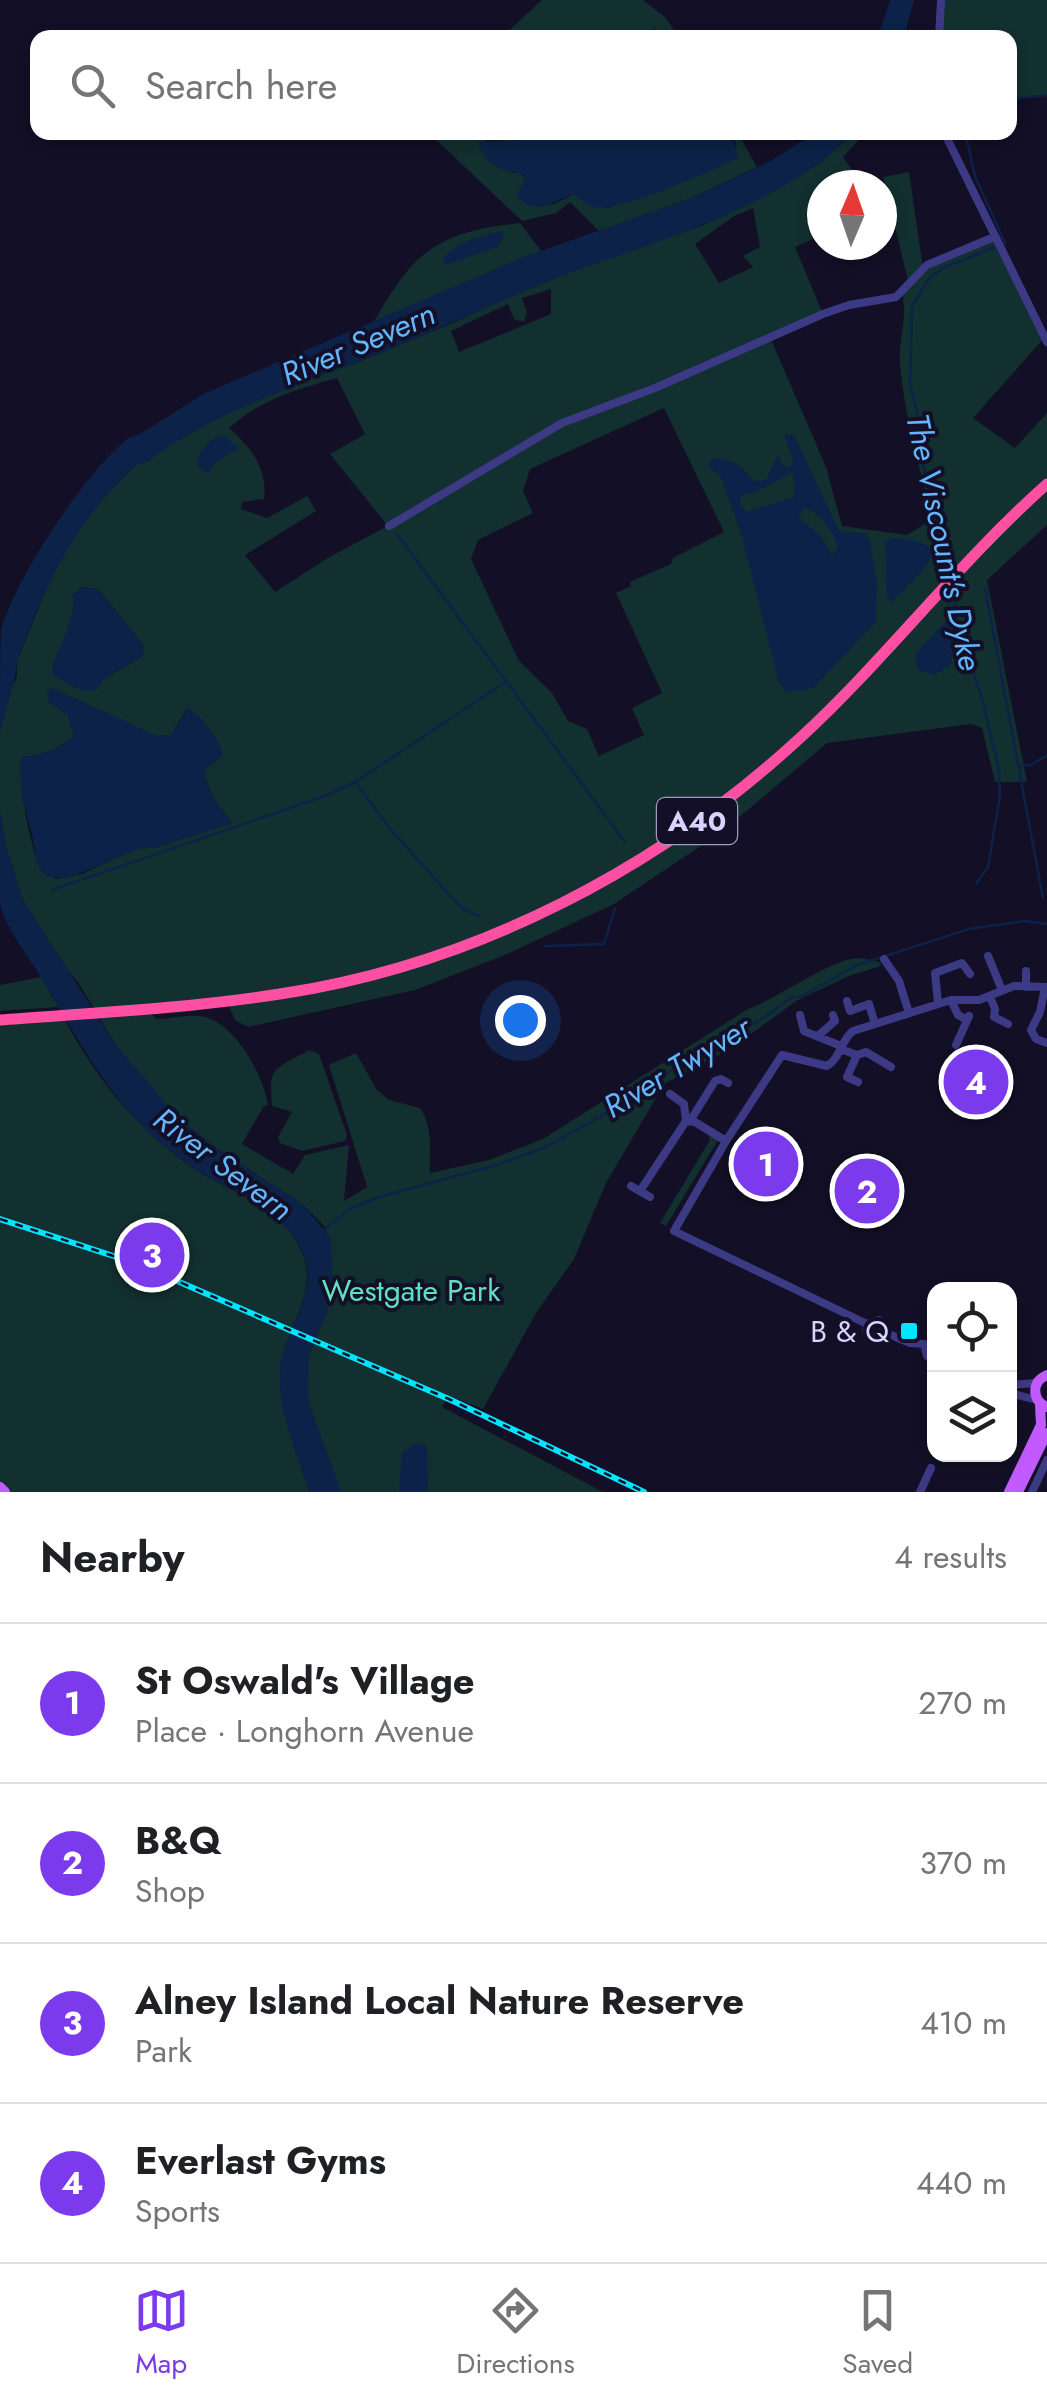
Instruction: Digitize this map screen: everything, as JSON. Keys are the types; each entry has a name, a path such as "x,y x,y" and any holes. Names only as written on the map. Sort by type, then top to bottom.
{"highway":[{"name":"A40","path":"0,1020 248,998 335,984 479,940 577,896 683,832 798,740 970,557 1047,484"}],"main road":[{"path":"1009,1492 1041,1425 1044,1376"},
{"path":"1018,1492 1047,1434"}],"street":[{"path":"939,30 940,0"},
{"path":"948,140 1047,342"},
{"path":"388,526 562,423 655,388 823,314 896,297 927,264 994,237"},
{"path":"988,956 1002,990"},
{"path":"884,959 899,982 910,1013"},
{"path":"938,1004 935,973 964,963 970,974"},
{"path":"1026,972 1026,987"},
{"path":"927,1341 910,1343 884,1332 878,1338 870,1336 867,1324 674,1231 778,1058 791,1054 827,1066 849,1034 951,1000 990,997 1002,990 1026,987 1046,987 1031,1030 1036,1039 1047,1043"},
{"path":"990,997 996,1009 994,1017 1008,1024"},
{"path":"951,1000 958,1015 968,1018 956,1045"},
{"path":"846,1001 850,1011 870,1004 876,1024"},
{"path":"800,1015 804,1031 857,1056"},
{"path":"819,1036 835,1020 833,1015"},
{"path":"858,1082 847,1077 857,1056 866,1052 892,1067"},
{"path":"853,1065 863,1070"},
{"path":"640,1191 715,1081 728,1083"},
{"path":"670,1094 684,1104 688,1121 726,1141"},
{"path":"631,1186 650,1197"},
{"path":"924,1344 927,1356"},
{"path":"1017,1383 1044,1376"},
{"path":"1017,1395 1041,1404"},
{"path":"1032,1492 1047,1460"},
{"path":"920,1492 931,1468"}],"green space":[{"path":"542,0 643,0 665,17 674,30 654,29 510,30"},
{"path":"941,0 1047,0 1047,95 1017,98 1017,30 939,30"},
{"path":"436,140 485,140 512,173 521,173 525,178 523,184 552,205 574,194 606,208 642,196 737,145 734,140 742,140 757,167 689,199 599,231 570,202 556,213 522,221"},
{"path":"845,140 859,140 843,157 852,170 808,170"},
{"name":"Westgate Park","path":"807,171 807,242 795,247 823,314 770,337 826,467 842,526 907,535 933,519 902,385 902,294 909,285 897,235 897,174 909,172 923,268 994,237 1045,337 973,418 1015,448 1047,413 1047,525 987,580 1027,782 995,782 982,728 971,724 827,743 723,831 614,904 505,955 415,990 248,1027 235,1020 227,1002 180,1013 151,1014 157,1019 205,1017 228,1030 247,1053 268,1105 242,1144 293,1174 305,1155 349,1145 344,1201 367,1187 329,1065 356,1053 377,1090 389,1100 420,1108 429,1132 430,1173 489,1160 543,1139 748,1009 845,961 857,958 880,962 881,966 796,1001 751,1034 732,1041 719,1055 664,1084 606,1183 574,1259 536,1313 483,1409 449,1396 442,1407 603,1492 327,1492 295,1392 326,1228 302,1204 179,1119 149,1087 116,1045 22,898 0,812 0,732 17,677 17,661 56,565 74,534 103,497 137,464 219,417 293,384 361,361 533,285 701,226","holes":["753,208 760,247 743,256 753,267 719,283 695,244 734,216","551,289 551,314 459,352 451,331 508,304 514,319 524,322 527,312 522,298","337,378 365,434 330,454 388,526 275,592 245,555 316,511 307,496 267,518 241,509 242,502 264,499 265,488 250,450 229,428 266,403","664,408 724,532 616,593 662,693 632,708 644,735 599,756 587,729 568,721 552,693 519,661 471,559 478,540 533,513 523,491 530,469","82,587 98,589 144,646 142,657 105,678 52,667 68,632 73,595","63,694 157,736 171,735 187,708 216,761 204,775 214,799 232,823 153,848 142,846 82,874 55,879 38,862 25,810 21,767 22,757 50,751 74,735"]},
{"path":"520,223 541,251 374,322 402,277 431,249 468,232"},
{"path":"41,977 58,1007 0,1011 0,985"},
{"path":"65,1020 103,1081 133,1117 187,1164 280,1221 301,1250 307,1281 280,1374 286,1419 309,1492 0,1492 0,1025"},
{"path":"309,1050 319,1054 347,1135 345,1141 302,1151 280,1143 278,1137 292,1112 272,1106 271,1082 281,1065"},
{"path":"708,1134 718,1140 666,1226 660,1223 710,1140"}],"water":[{"path":"890,0 914,0 906,30 880,30"},
{"path":"733,140 739,157 623,204 594,207 574,194 538,207 517,196 525,178 522,173 494,165 478,142"},
{"name":"River Severn","path":"804,140 846,140 804,174 742,208 582,268 253,403 134,467 93,512 50,582 17,661 0,732 1,630 9,608 37,554 74,499 130,437 203,394 526,256 689,199 767,163"},
{"path":"501,231 504,238 497,247 445,265 442,259 455,248"},
{"path":"784,434 794,435 838,529 865,533 877,584 876,622 813,688 787,692 779,682 742,537 721,477 708,466 712,457 726,460 740,467 753,481 766,480 778,454 782,464 790,468 793,459","holes":["793,472 795,497 746,512 739,501 743,495","804,508 820,518 833,535 838,547 832,555 820,535 798,518"]},
{"path":"224,435 239,448 218,460 208,473 198,468 204,447"},
{"path":"885,541 914,541 931,552 923,570 892,602 887,599"},
{"path":"83,587 98,589 144,646 142,657 105,678 96,690 80,690 53,675 55,658 71,618 73,595"},
{"path":"944,623 951,624 950,666 934,675 917,669 915,654"},
{"path":"53,688 157,736 171,735 188,708 209,729 221,749 223,755 207,767 204,775 214,799 232,823 141,849 74,875 46,875 36,858 20,776 22,756 50,751 74,735 69,716 49,703 46,692"},
{"name":"River Severn","path":"0,812 22,898 116,1045 179,1119 302,1204 331,1238 333,1288 327,1314 309,1355 308,1400 341,1492 309,1492 283,1404 282,1358 307,1282 302,1251 293,1235 267,1211 163,1146 121,1102 87,1055 3,912"},
{"path":"416,1443 427,1445 428,1492 399,1492 402,1454"}],"waterway":[{"path":"1017,98 1047,95"},
{"name":"The Viscount's Dyke","path":"951,574 941,511 918,448 918,417 910,384 912,306 929,279 943,268 1005,243 975,176 967,140"},
{"path":"397,534 625,842"},
{"name":"The Viscount's Dyke","path":"952,586 959,632 981,695 999,770 1000,795 988,867 976,884"},
{"path":"985,588 1043,898"},
{"path":"357,781 504,683"},
{"path":"1018,765 1031,765 1047,755"},
{"path":"52,890 325,796 355,782 453,899 479,916"},
{"path":"545,946 604,944 615,908"},
{"name":"River Twyver","path":"324,1230 348,1210 379,1197 493,1166 546,1147 621,1105 792,997 803,996 857,965 969,929 1024,921 1047,924"}],"railway":[{"path":"0,1219 138,1264 451,1400 644,1492"}],"place":[{"name":"Everlast Gyms","path":"976,1082"},
{"name":"St Oswald's Village","path":"766,1164"},
{"name":"B&Q","path":"867,1191"},
{"name":"Alney Island Local Nature Reserve","path":"152,1255"},
{"name":"B & Q","path":"909,1331"}]}
